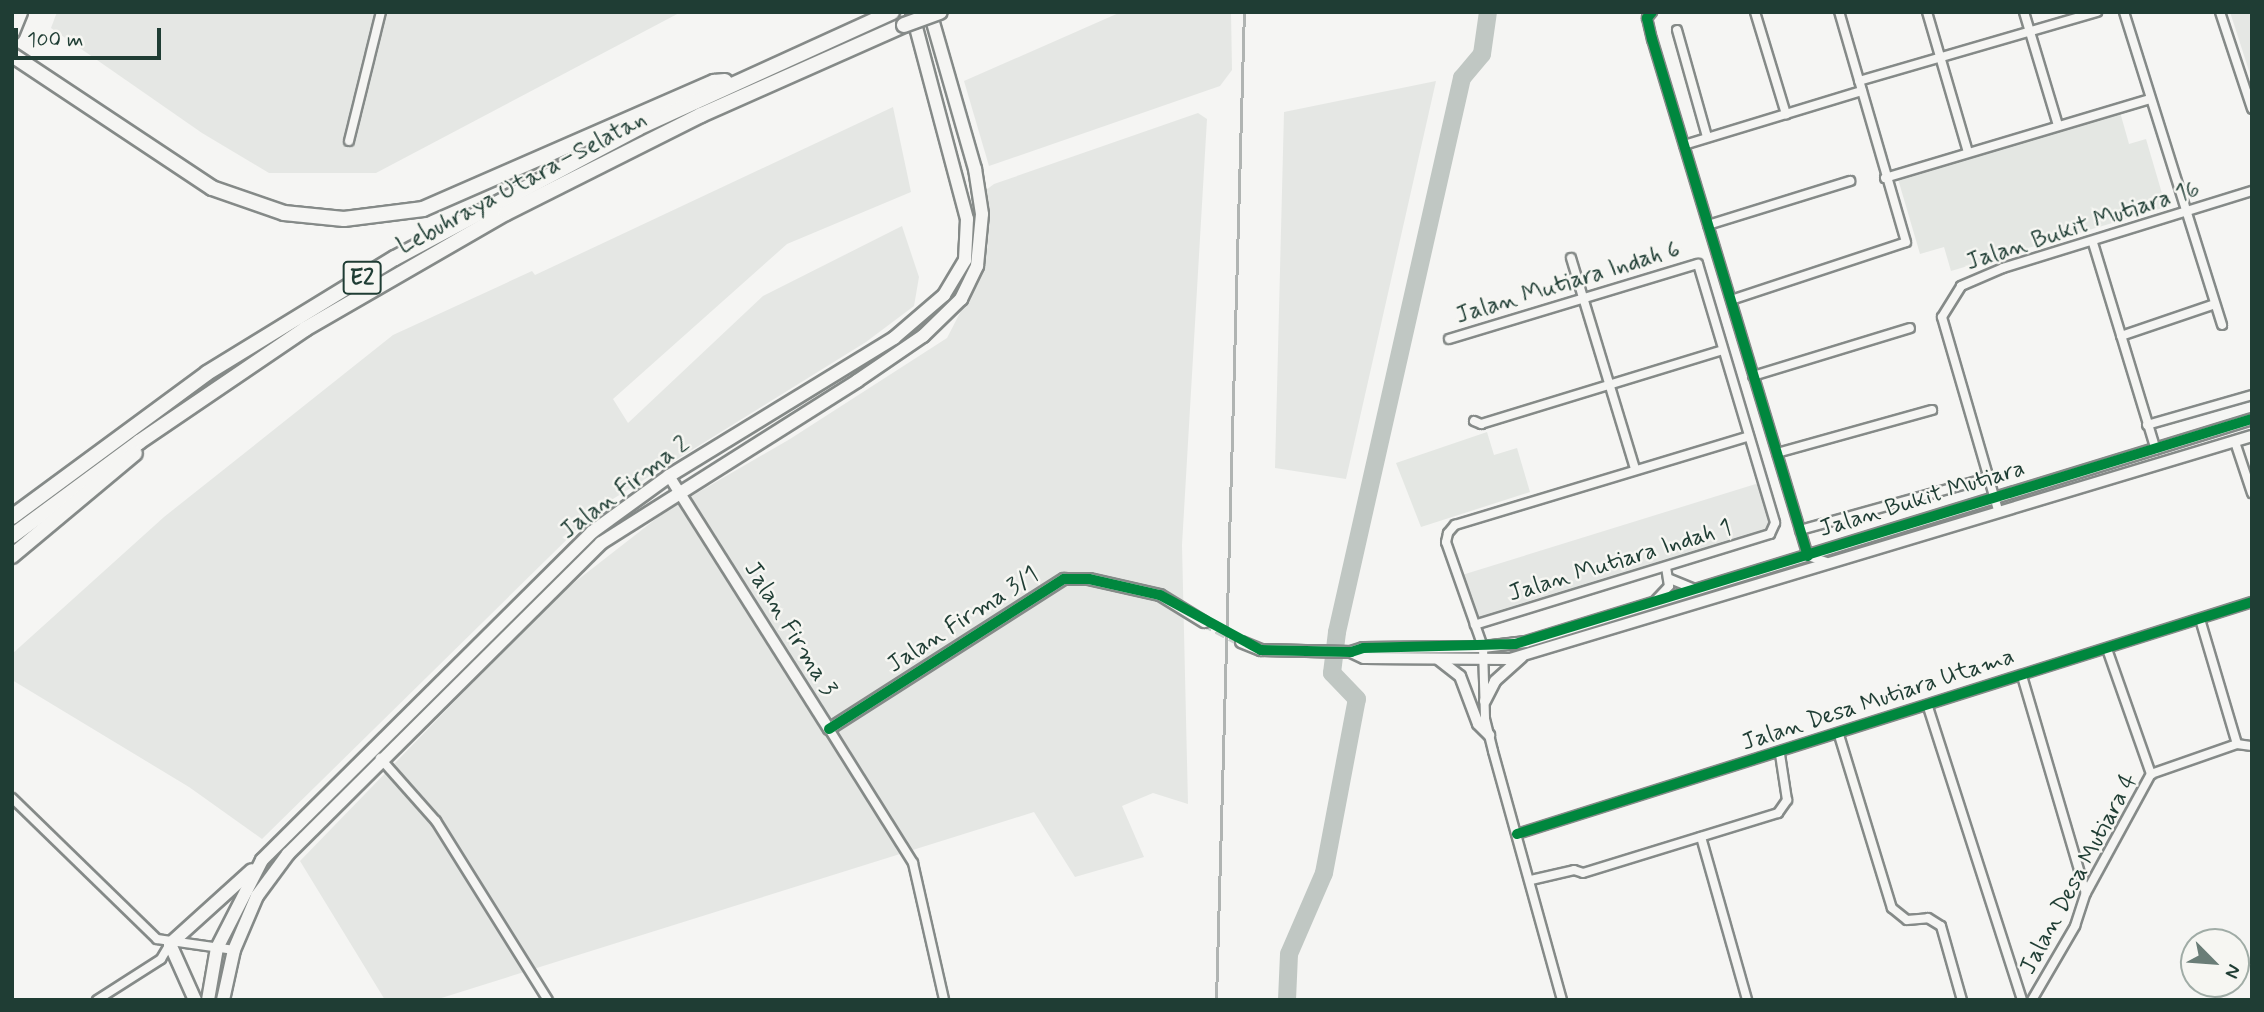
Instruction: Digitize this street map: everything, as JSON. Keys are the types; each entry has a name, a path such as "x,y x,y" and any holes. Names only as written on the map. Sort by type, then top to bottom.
{"highway":[{"path":"12,32 20,12"},
{"name":"Lebuhraya Utara–Selatan","path":"12,517 207,373 396,258 614,140 737,81 892,12"},
{"name":"Lebuhraya Utara–Selatan","path":"12,536 139,442 305,328 506,213 701,115 904,25 940,12"},
{"path":"12,54 212,188 284,213 344,219 423,209 713,82 737,81"},
{"path":"12,556 134,457 139,442"}],"main road":[{"name":"Jalan Firma 2","path":"208,1000 217,947 262,860 592,532 669,476 894,338 944,295 965,260 967,219 912,12"},
{"name":"Jalan Firma 2","path":"223,1000 234,950 257,896 288,854 601,543 923,335 961,299 970,283 981,240 982,214 975,169 930,12"},
{"path":"195,1000 170,944 262,860"}],"street":[{"path":"349,141 381,12"},
{"path":"1652,12 1647,18 1650,30 1808,556 1820,562 1838,561"},
{"path":"1755,12 1786,114"},
{"path":"1731,299 1906,242 1885,178 1839,12"},
{"path":"1927,12 1968,152"},
{"path":"2024,12 2058,125"},
{"path":"1859,81 2097,12"},
{"path":"2124,12 2221,326"},
{"path":"2220,12 2252,109"},
{"path":"1677,30 1707,137"},
{"path":"1684,145 1862,91"},
{"path":"1885,178 2150,99"},
{"path":"1707,225 1850,181"},
{"name":"Jalan Bukit Mutiara 16","path":"1988,478 1942,317 1961,286 2003,268 2093,243 2252,191"},
{"path":"2093,243 2156,450"},
{"path":"1571,258 1635,469"},
{"name":"Jalan Mutiara Indah 6","path":"1449,339 1584,301 1698,264 1723,350"},
{"path":"2121,336 2215,304"},
{"path":"1753,376 1910,328"},
{"path":"1474,421 1480,424 1723,350 1749,436 1455,525 1446,542 1483,653 1489,735 1562,1000"},
{"path":"2147,425 2252,396"},
{"path":"1777,453 1932,410"},
{"path":"2235,442 2247,421"},
{"name":"Jalan Bukit Mutiara","path":"1351,652 1364,658 1438,659 1483,653 1526,642 2247,421"},
{"path":"2212,432 2235,442 2252,492"},
{"name":"Jalan Mutiara Indah 1","path":"1475,625 1666,567 1774,530 1749,436"},
{"name":"Jalan Bukit Mutiara","path":"1483,653 1524,655 1998,510 2252,436"},
{"name":"Jalan Firma 3","path":"669,476 913,863 944,1000"},
{"path":"1800,530 1988,478 1998,510"},
{"path":"1785,577 1798,570 1808,556"},
{"path":"1649,604 1664,594 1670,579 1666,567"},
{"name":"Jalan Firma 3/1","path":"829,729 1064,579 1089,579 1160,595 1204,622"},
{"path":"1670,579 1700,590"},
{"name":"Jalan Desa Mutiara Utama","path":"1517,834 1780,754 2252,603"},
{"path":"2200,619 2237,744 2252,746"},
{"path":"1241,642 1261,650 1351,652 1363,648 1483,653"},
{"path":"2107,649 2151,774"},
{"path":"1485,701 1494,681 1524,655"},
{"path":"1438,659 1460,676 1478,724 1489,735"},
{"path":"2022,676 2087,893"},
{"path":"1928,707 2022,1000"},
{"path":"1839,735 1892,908 1907,920 1928,918 1941,926 1962,1000"},
{"name":"Jalan Desa Mutiara 4","path":"2032,1000 2075,926 2087,893 2151,774 2237,744"},
{"path":"373,749 436,821 548,1000"},
{"path":"1531,880 1574,870 1583,873 1700,837 1785,807 1780,754"},
{"path":"12,799 149,933 170,944 234,950"},
{"path":"1700,837 1747,1000"},
{"path":"97,1000 160,959 170,944"}],"shaded area":[{"path":"57,12 681,12 376,173 269,173 202,133 51,28"},
{"path":"1121,12 1231,12 1232,70 1220,86 989,166 964,81"},
{"path":"2230,12 2252,12 2252,80"},
{"path":"1436,81 1346,479 1275,468 1284,112"},
{"path":"893,107 911,192 787,244 613,399 628,423 763,296 902,226 919,277 914,306 866,342 600,507 262,839 189,787 12,680 12,654 164,517 393,335 532,271 535,275"},
{"path":"2120,112 2129,144 2146,139 2166,207 1951,271 1944,247 1920,254 1898,179"},
{"path":"1198,113 1207,119 1182,545 1188,804 1153,793 1122,806 1144,857 1075,877 1034,812 435,1000 385,1000 300,861 557,596 666,511 790,439 947,338 981,272 988,245 986,190 994,184"},
{"path":"1487,432 1494,455 1517,448 1530,492 1421,527 1396,463"},
{"path":"1759,483 1775,534 1771,538 1480,628 1462,575"}],"waterway":[{"path":"1287,1000 1289,954 1324,873 1357,699 1332,673 1337,632 1462,78 1482,54 1488,12"}],"tunnel":[{"path":"1204,622 1241,642"}],"railway":[{"path":"1216,1000 1244,12"}],"cycle path":[{"path":"1652,12 1647,18 1652,39 1808,556"},
{"path":"829,729 1064,579 1089,579 1160,595 1261,650 1351,652 1363,648 1515,644 2252,419"},
{"path":"1517,834 2252,602"}]}
